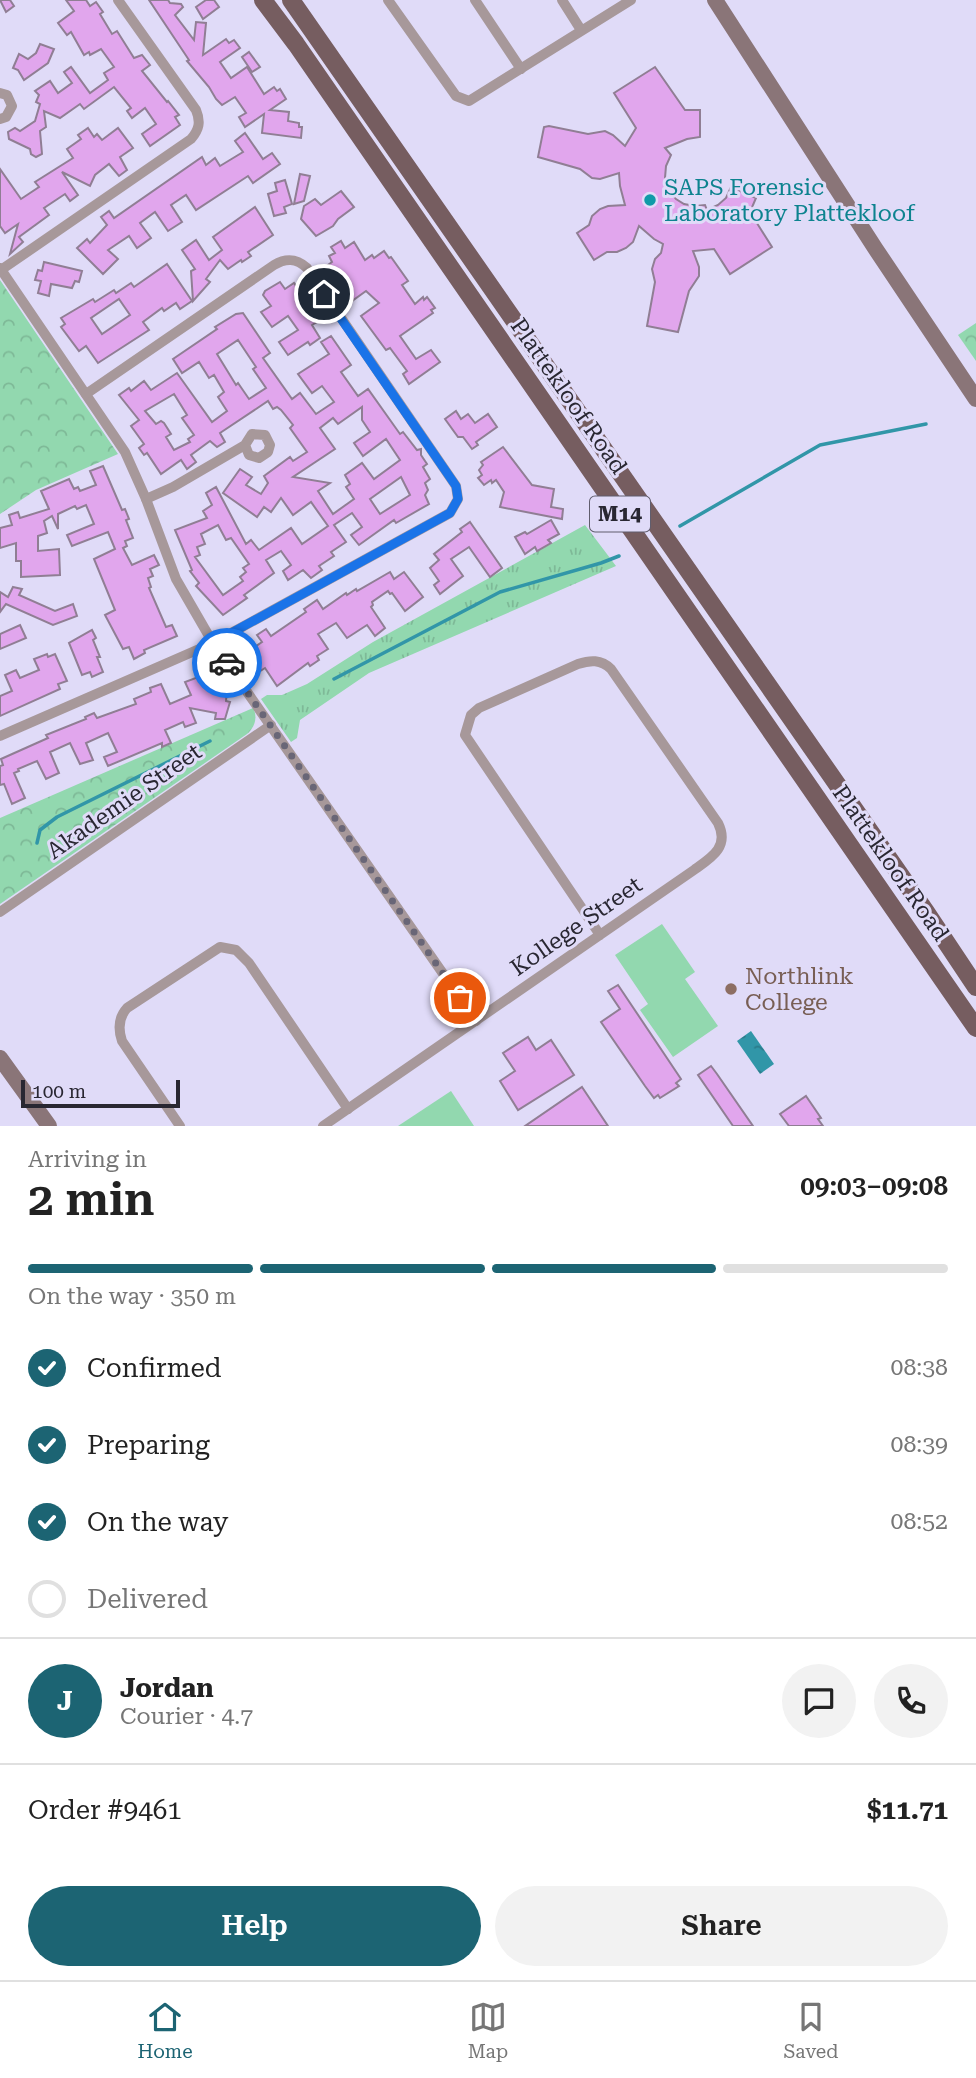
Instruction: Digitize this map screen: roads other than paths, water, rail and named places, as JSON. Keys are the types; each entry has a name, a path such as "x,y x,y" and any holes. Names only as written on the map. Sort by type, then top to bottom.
{"main road":[{"name":"Plattekloof Road","path":"263,0 976,1028"},
{"name":"Plattekloof Road","path":"291,0 976,987"}],"street":[{"path":"118,0 196,110 200,126 197,133 1,269 125,452 176,579 213,643 476,1021"},
{"path":"388,0 459,99 469,101 631,0"},
{"path":"475,0 521,69"},
{"path":"562,0 582,30"},
{"path":"715,0 976,399"},
{"path":"0,93 6,95 12,106 11,112 0,119"},
{"path":"0,736 213,643 450,513 458,499 456,486 306,268 297,261 285,260 274,265 86,394"},
{"path":"146,499 173,487 246,445"},
{"name":"Kollege Street","path":"323,1126 476,1021 600,935 715,855 722,845 718,823 607,665 595,661 578,664 474,711 466,727 467,741 600,935"},
{"name":"Akademie Street","path":"0,912 271,725"},
{"path":"180,1126 122,1041 119,1032 121,1015 127,1008 220,947 236,950 249,963 348,1109"},
{"path":"0,1058 49,1126"}],"water":[{"path":"751,1031 774,1064 760,1074 737,1041"}],"waterway":[{"path":"680,526 820,445 926,424"},
{"path":"334,679 500,592 619,556"},
{"path":"37,843 40,830 57,817 210,741"}],"place":[{"name":"SAPS Forensic Laboratory Plattekloof","path":"650,200"},
{"name":"Northlink College","path":"731,989"}]}
